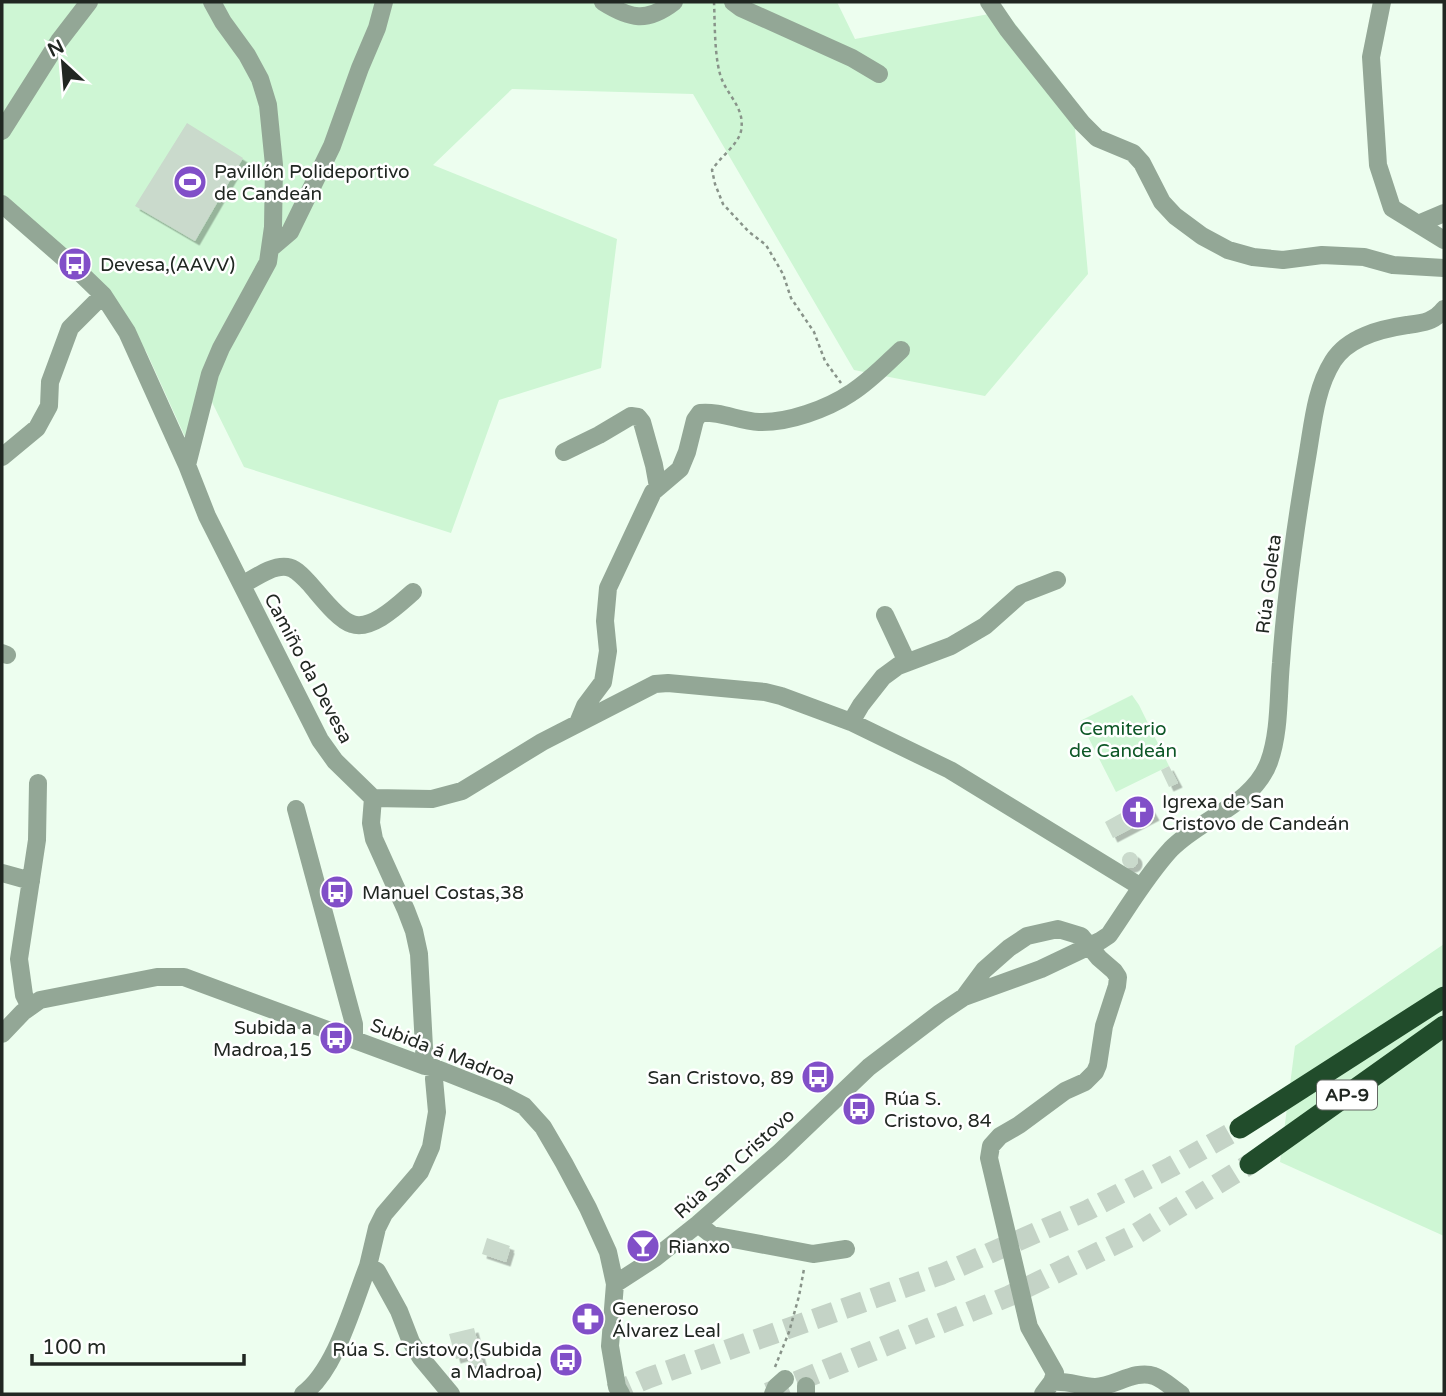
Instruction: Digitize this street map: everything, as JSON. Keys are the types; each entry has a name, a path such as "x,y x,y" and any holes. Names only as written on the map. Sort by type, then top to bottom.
{"highway":[{"name":"AP-9","path":"1240,1128 1444,997"},
{"name":"AP-9","path":"1250,1164 1444,1026"}],"street":[{"path":"2,131 59,41 89,2"},
{"path":"187,466 210,374 221,348 268,262 273,227 274,165 268,105 260,79 247,55 212,2"},
{"path":"270,249 290,232 332,146 377,28 384,2"},
{"path":"603,2 620,13 644,17 674,2"},
{"path":"733,2 852,58 879,74"},
{"path":"989,2 1082,123 1097,138 1133,153 1142,163 1162,202 1175,216 1202,236 1228,250 1253,257 1283,260 1322,255 1364,257 1393,265 1444,268"},
{"path":"1382,2 1371,57 1378,165 1392,208 1444,240"},
{"name":"Camiño da Devesa","path":"2,204 103,295 127,332 207,516 320,740 335,761 373,798"},
{"path":"1418,224 1444,213"},
{"path":"2,457 37,428 49,406 50,382 70,328 103,295"},
{"name":"Rúa Goleta","path":"1141,887 1156,866 1188,834 1242,797 1256,784 1270,759 1276,732 1290,568 1316,402 1326,373 1334,358 1357,339 1388,329 1430,321 1444,309"},
{"path":"578,723 585,706 603,682 608,651 605,621 608,588 653,492 680,469 695,420 700,413 709,412 757,422 780,421 805,415 851,393 901,350"},
{"path":"564,452 631,416 638,417 642,422 658,487"},
{"name":"Camiño da Devesa","path":"242,585 271,569 288,567 299,572 342,618 353,625 363,625 384,617 413,592"},
{"path":"851,722 883,677 898,666 951,646 985,626 1021,594 1057,580"},
{"path":"885,615 907,663"},
{"path":"303,1394 312,1388 326,1369 339,1342 368,1266 377,1228 384,1214 420,1172 431,1147 437,1112 419,954 406,910 374,839 371,823 373,798 432,799 462,791 542,742 655,684 765,692 781,695 851,722 950,770 1141,887"},
{"path":"30,1007 20,980 19,959 37,840 38,783"},
{"name":"Subida á Madroa","path":"296,809 354,1024 354,1040"},
{"path":"2,873 31,881"},
{"name":"Rúa San Cristovo","path":"615,1284 655,1258 698,1224 780,1152 869,1067 907,1036 964,997 1041,969 1091,947 1109,935 1141,887"},
{"name":"Rúa San Cristovo","path":"964,997 984,970 1027,936 1058,929 1082,936 1091,947"},
{"path":"1048,1388 1055,1373 1029,1327 989,1158 991,1146 1000,1136 1065,1091 1085,1082 1095,1072 1118,977 1091,947"},
{"name":"Subida á Madroa","path":"2,1034 40,1000 157,976 184,977 503,1095 524,1106 534,1116 553,1145 608,1252 615,1284"},
{"path":"698,1224 712,1235 807,1253 846,1249"},
{"path":"368,1266 377,1270 421,1358 451,1394"},
{"path":"615,1284 610,1346 617,1387 621,1394"},
{"path":"1048,1388 1062,1381 1095,1387 1149,1374 1181,1394"}],"path":[{"path":"714,2 717,56 722,81 737,103 741,132 733,146 712,170 715,184 723,204 749,232 766,245 783,274 791,298 814,332 825,361 851,393"},
{"path":"778,1387 773,1381 775,1367 789,1332 807,1253"}],"green space":[{"path":"2,2 837,2 855,39 1005,11 1072,96 1088,274 985,396 854,370 693,94 512,89 433,165 617,239 601,368 499,400 451,533 244,467 206,390 186,439 146,351 75,264 2,209"},
{"name":"Cemiterio de Candeán","path":"1132,695 1169,766 1116,792 1080,721"},
{"path":"1444,944 1444,1236 1280,1162 1295,1046"}],"building":[{"name":"Pavillón Polideportivo de Candeán","path":"187,123 243,158 195,241 135,206"},
{"path":"1169,766 1178,783 1169,787 1161,770"},
{"name":"Igrexa de San Cristovo de Candeán","path":"1139,795 1144,803 1147,802 1155,816 1113,838 1105,822 1132,807 1129,800"},
{"path":"1130,852 1138,860 1130,868 1122,860"},
{"path":"487,1238 510,1246 506,1262 482,1254"},
{"path":"474,1328 483,1364 470,1367 467,1356 456,1359 449,1334"}],"tunnel":[{"path":"611,1394 648,1378 942,1274 1088,1210 1240,1128"},
{"path":"768,1393 1009,1296 1136,1234 1250,1164"}],"place":[{"name":"Pavillón Polideportivo de Candeán","path":"190,182"},
{"name":"Devesa,(AAVV)","path":"75,264"},
{"name":"Igrexa de San Cristovo de Candeán","path":"1138,812"},
{"name":"Manuel Costas,38","path":"337,892"},
{"name":"Subida a Madroa,15","path":"336,1038"},
{"name":"San Cristovo, 89","path":"818,1077"},
{"name":"Rúa S. Cristovo, 84","path":"859,1109"},
{"name":"Rianxo","path":"643,1246"},
{"name":"Generoso Álvarez Leal","path":"588,1319"},
{"name":"Rúa S. Cristovo,(Subida a Madroa)","path":"566,1360"}]}
